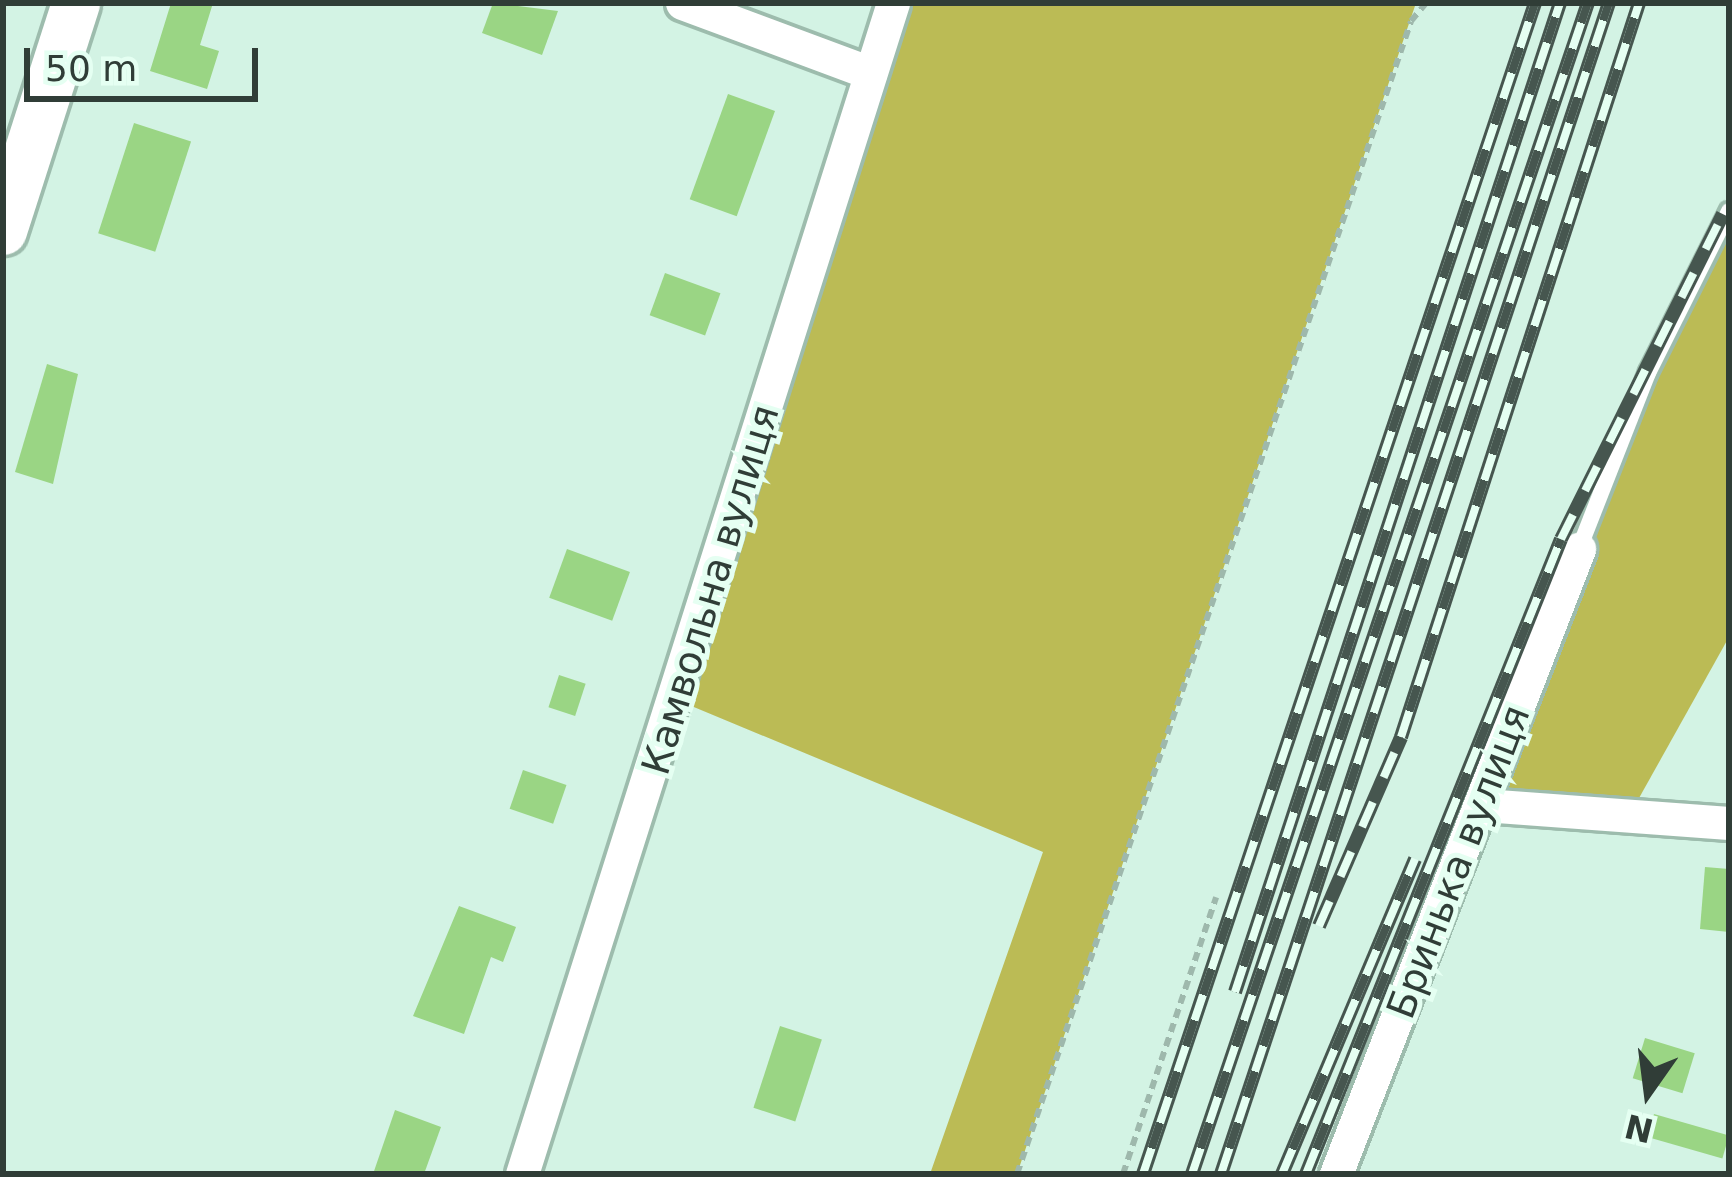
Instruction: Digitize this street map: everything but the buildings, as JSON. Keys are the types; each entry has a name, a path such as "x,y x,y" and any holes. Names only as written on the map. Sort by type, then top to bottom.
{"main road":[{"path":"3,231 76,3"}],"street":[{"path":"682,3 870,74"},
{"name":"Камвольна вулиця","path":"522,1174 566,1060 893,3"},
{"name":"Бринька вулиця","path":"1336,1174 1484,805 1579,549"},
{"path":"1484,805 1729,823"}],"lane":[{"path":"1579,549 1648,374 1729,211"}],"path":[{"path":"1017,1174 1411,21 1426,3"},
{"path":"1123,1174 1216,897"}],"shaded area":[{"path":"893,3 1416,3 1017,1174 930,1174 1043,852 677,700"},
{"path":"1729,211 1729,637 1629,816 1484,805 1579,549"}],"railway":[{"path":"1143,1174 1535,3"},
{"path":"1235,992 1560,3"},
{"path":"1192,1174 1588,3"},
{"path":"1221,1174 1609,3"},
{"path":"1319,926 1401,737 1639,3"},
{"path":"1306,1174 1561,539 1723,214"},
{"path":"1282,1174 1415,859"}]}
